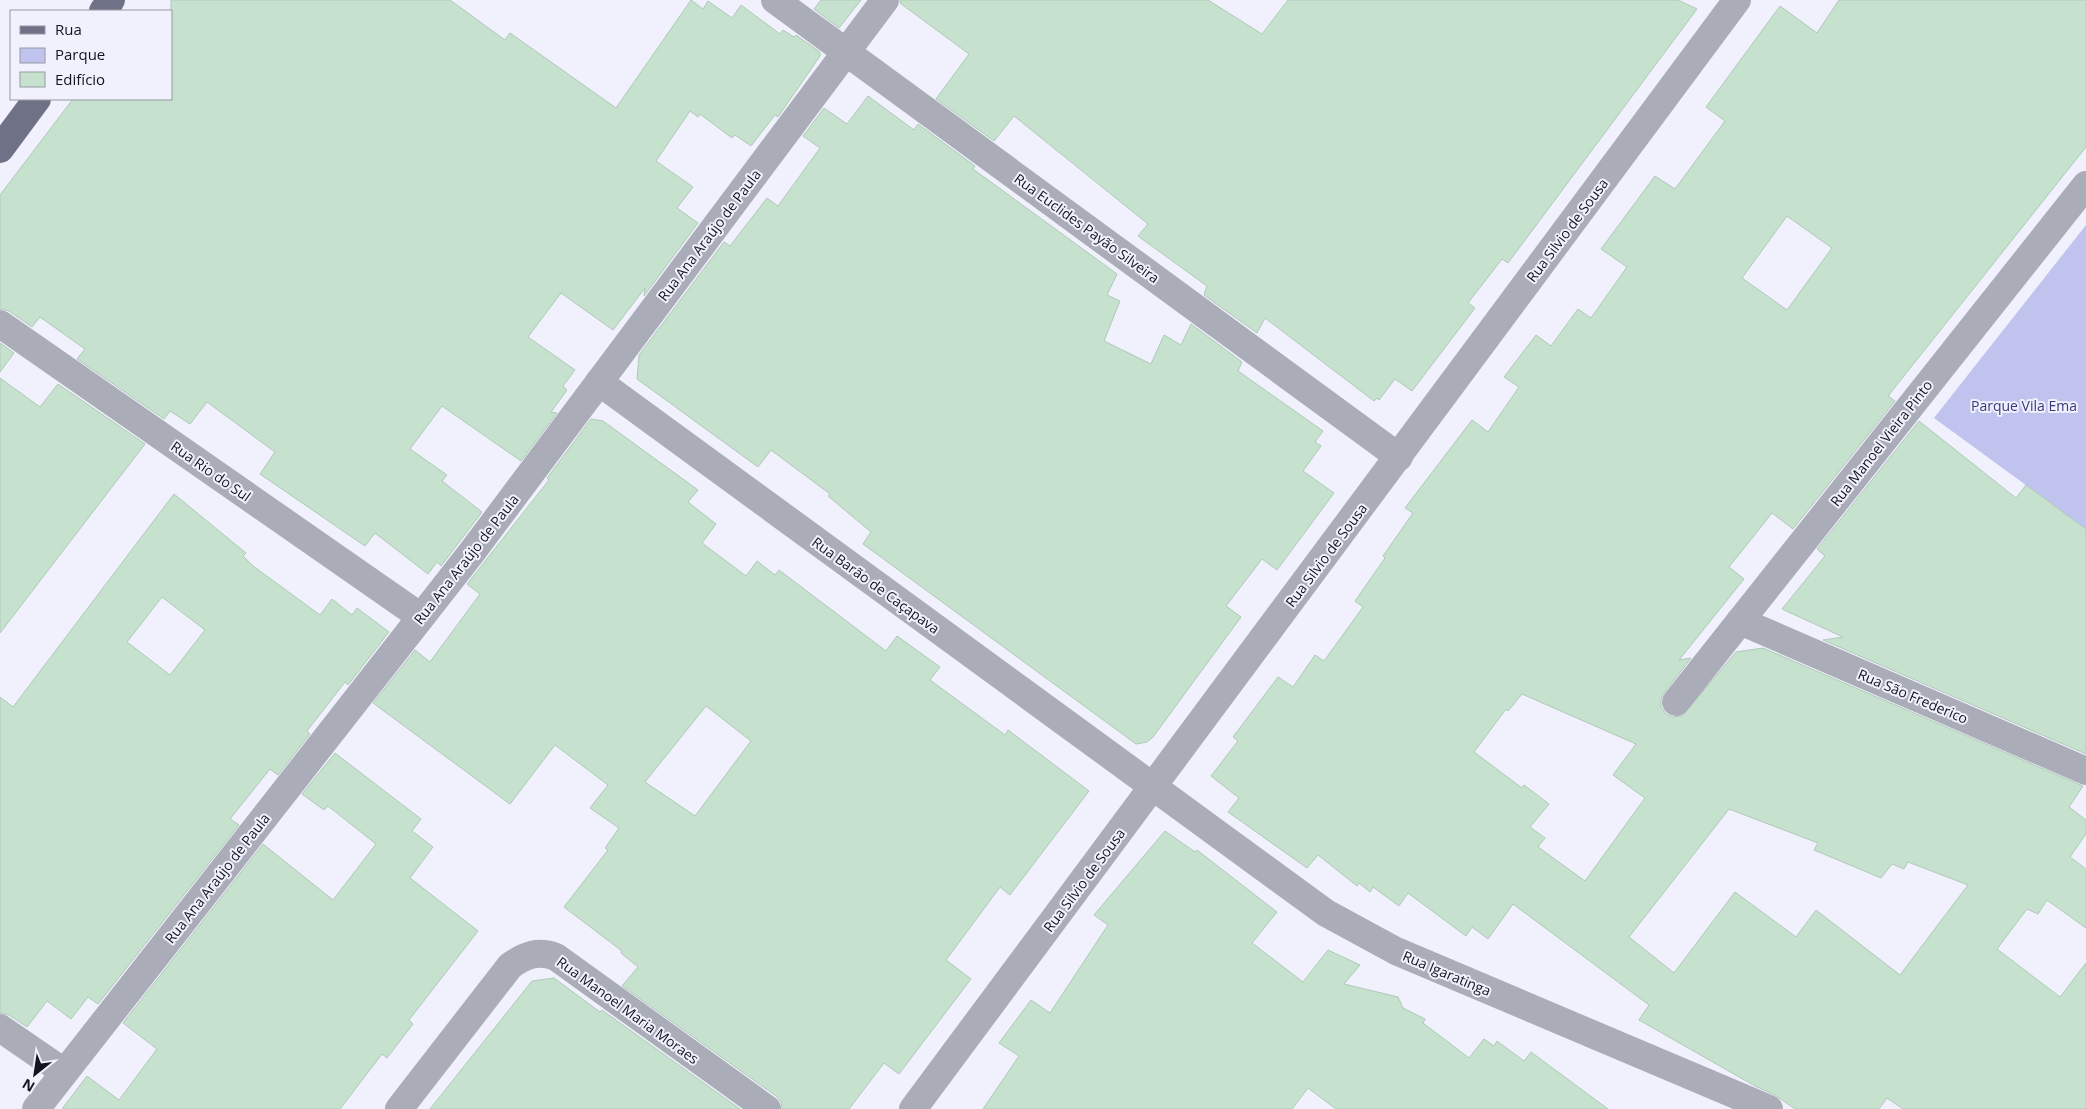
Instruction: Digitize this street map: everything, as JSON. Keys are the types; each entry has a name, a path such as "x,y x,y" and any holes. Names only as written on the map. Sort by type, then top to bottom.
{"main road":[{"path":"0,149 36,100"}],"street":[{"name":"Rua Euclides Payão Silveira","path":"775,0 1399,457"},
{"name":"Rua Ana Araújo de Paula","path":"36,1109 421,617 600,382 884,0"},
{"name":"Rua Silvio de Sousa","path":"913,1109 1737,0"},
{"name":"Rua Manoel Vieira Pinto","path":"1676,702 2086,185"},
{"name":"Rua Rio do Sul","path":"0,324 421,617"},
{"name":"Rua Barão de Caçapava","path":"600,382 1152,788"},
{"name":"Rua São Frederico","path":"1740,621 2086,771"},
{"name":"Rua Igaratinga","path":"1152,788 1326,914 1396,951 1768,1109"},
{"name":"Rua Manoel Maria Moraes","path":"399,1109 510,966 521,958 544,952 556,957 767,1109"},
{"path":"0,1028 64,1072"}],"green space":[{"name":"Parque Vila Ema","path":"2086,225 2086,529 1934,418"}],"building":[{"path":"171,0 450,0 505,40 510,33 616,108 691,0 703,9 708,1 732,18 741,5 780,34 783,30 794,37 796,35 820,52 820,56 778,117 775,115 751,146 735,135 732,138 700,114 698,117 690,111 656,161 693,187 677,208 698,223 644,296 645,288 613,330 561,293 528,337 575,370 563,386 567,390 551,412 557,413 521,461 442,406 410,449 447,475 442,481 482,512 441,566 437,562 428,574 375,533 365,546 260,474 275,452 207,402 190,424 170,411 164,419 77,359 85,349 40,317 32,327 9,311 0,309 0,195 72,100 172,100"},
{"path":"821,0 861,0 839,28 814,9"},
{"path":"900,0 1208,0 1262,34 1288,0 1678,0 1697,9 1508,263 1502,259 1468,303 1475,308 1412,391 1395,379 1379,400 1377,398 1374,401 1265,318 1257,333 1204,295 1207,286 1138,236 1148,224 1014,116 994,141 936,99 969,54 900,3"},
{"path":"1839,0 2086,0 2086,147 1888,396 1895,401 1793,529 1772,513 1729,567 1744,579 1679,660 1691,658 1664,693 1661,699 1661,707 1666,714 1673,717 1682,716 1736,652 1763,648 2083,786 2069,807 2086,820 2086,834 2070,857 2086,869 2086,928 2047,900 2038,914 2027,909 1997,949 2060,997 2086,963 2086,1109 1903,1109 1887,1098 1879,1109 1795,1109 1775,1095 1755,1086 1639,1020 1649,1005 1513,904 1488,939 1472,927 1466,936 1408,893 1399,906 1373,887 1370,892 1359,883 1357,886 1318,855 1307,868 1228,812 1239,798 1211,776 1238,741 1233,737 1278,677 1293,687 1315,655 1324,661 1363,607 1355,601 1413,513 1405,508 1472,420 1488,432 1519,387 1504,377 1536,335 1551,346 1578,309 1591,318 1627,267 1601,249 1655,176 1675,189 1725,121 1706,107 1780,6 1817,33","holes":["1787,216 1832,248 1787,310 1742,278","1522,694 1636,744 1613,775 1645,798 1585,881 1538,847 1545,838 1530,827 1549,804 1524,785 1522,788 1474,752 1506,709 1508,711","1729,809 1818,843 1814,850 1881,878 1892,864 1904,869 1908,862 1968,885 1900,975 1816,910 1796,937 1735,892 1674,973 1629,937"]},
{"path":"868,96 914,130 918,124 975,166 973,169 1117,274 1107,295 1120,301 1104,341 1151,364 1164,335 1181,345 1191,324 1242,362 1238,371 1323,431 1315,442 1321,446 1303,471 1334,493 1277,570 1262,559 1226,606 1241,617 1153,737 1147,742 1136,744 863,544 871,532 828,496 830,494 771,450 758,467 637,379 639,355 724,242 730,246 767,198 778,206 820,148 803,136 824,108 847,124"},
{"path":"0,343 14,353 0,372"},
{"path":"0,378 40,407 58,384 145,444 0,633"},
{"path":"591,419 603,421 698,490 688,502 716,524 702,543 746,576 757,561 775,575 779,570 886,651 897,636 940,667 930,680 1005,735 1008,730 1089,791 1010,895 1000,887 946,960 971,979 899,1074 884,1063 849,1109 782,1109 781,1102 776,1096 622,986 638,967 621,953 622,951 564,907 608,850 605,848 619,828 590,808 608,785 555,745 510,804 373,703 415,650 430,662 480,594 467,584 549,480 547,478","holes":["706,706 751,741 695,816 645,782"]},
{"path":"1919,421 2016,498 2026,485 2086,529 2086,754 1823,640 1843,637 1782,609 1825,556 1817,549"},
{"path":"174,494 246,553 243,556 253,566 320,615 332,599 352,615 357,608 389,632 348,685 345,682 307,731 310,734 278,775 270,769 230,819 239,825 98,1004 88,997 71,1019 47,1001 27,1027 9,1015 0,1013 0,697 13,707","holes":["162,597 205,630 170,675 127,642"]},
{"path":"335,753 421,819 412,831 433,847 410,878 478,931 409,1020 413,1024 387,1058 382,1054 340,1109 62,1109 87,1076 119,1100 157,1049 123,1023 263,844 333,900 376,844 328,806 324,810 302,794"},
{"path":"1165,831 1195,852 1197,850 1277,912 1252,943 1303,982 1328,950 1360,965 1344,984 1398,997 1403,1008 1425,1019 1423,1023 1469,1058 1484,1039 1494,1046 1497,1041 1524,1061 1531,1052 1608,1109 1336,1109 1308,1088 1292,1109 983,1109 1019,1056 999,1043 1031,1000 1050,1013 1108,925 1094,915"},
{"path":"554,978 740,1109 430,1109 532,981"}]}
